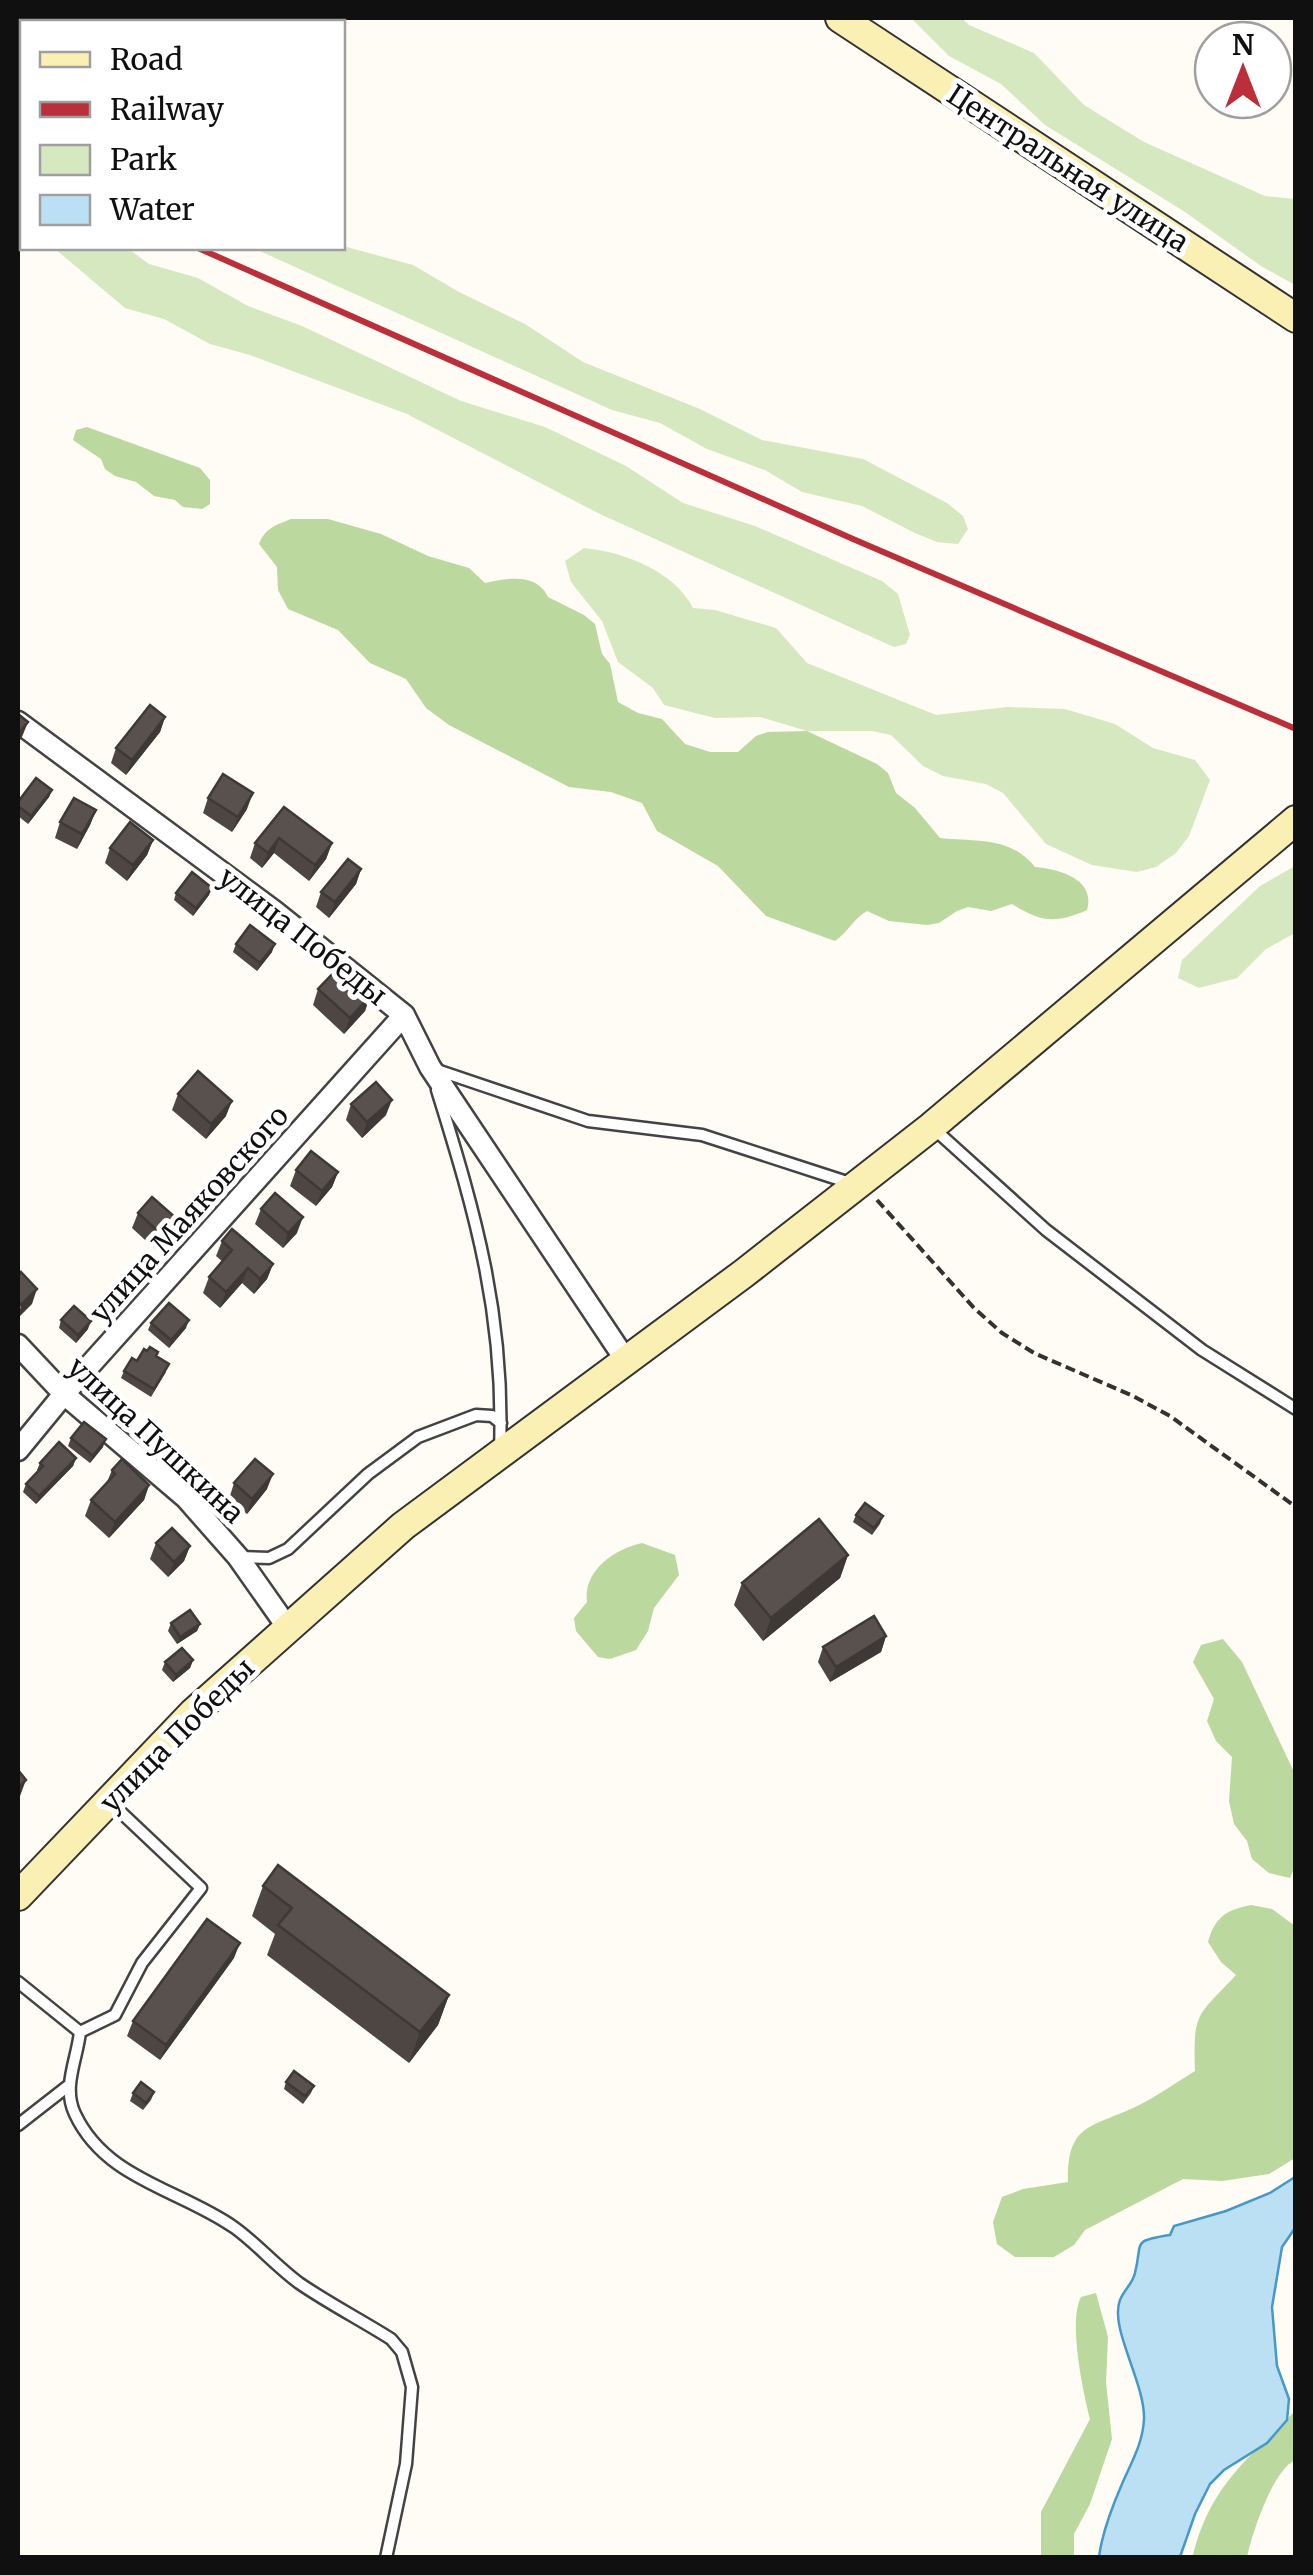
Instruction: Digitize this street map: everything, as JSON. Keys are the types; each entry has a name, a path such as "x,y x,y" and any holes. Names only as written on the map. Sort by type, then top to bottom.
{"street":[{"name":"Центральная улица","path":"840,18 1296,318"},
{"name":"улица Победы","path":"18,722 244,888 404,1014 430,1067 625,1359"},
{"name":"улица Победы","path":"18,1896 193,1714 500,1437 625,1359 743,1274 931,1127 1296,820"},
{"name":"улица Маяковского","path":"18,1450 404,1014"},
{"name":"улица Пушкина","path":"18,1345 64,1394 186,1498 238,1557 288,1628"}],"lane":[{"path":"430,1067 588,1121 702,1135 855,1185"},
{"path":"430,1067 484,1247 496,1327 500,1437"},
{"path":"931,1127 1061,1242 1202,1350 1296,1408"},
{"path":"238,1557 269,1558 288,1549 368,1474 418,1437 476,1415 492,1416 500,1437"},
{"path":"80,2032 115,2015 142,1963 201,1888 109,1802"},
{"path":"18,1982 80,2032"},
{"path":"80,2032 68,2086 73,2111 86,2134 120,2169 234,2227 298,2282 391,2339 402,2352 412,2387 406,2464 386,2558"},
{"path":"18,2125 68,2086"}],"path":[{"path":"855,1185 875,1198 974,1308 1002,1333 1034,1353 1170,1416 1296,1507"}],"green space":[{"path":"911,18 962,18 969,25 1034,53 1084,105 1144,142 1265,196 1295,199 1295,285 1045,125 1001,84 949,56"},
{"path":"345,247 413,265 525,324 583,362 700,409 762,440 863,459 947,503 963,516 968,529 958,544 937,542 862,506 802,492 765,470 707,449 660,423 612,410 257,250 345,250"},
{"path":"56,250 130,250 149,264 198,278 248,306 302,326 461,401 545,427 626,466 683,503 755,526 882,581 898,594 910,635 906,644 894,647 600,514 407,414 250,355 210,344 164,319 125,308"},
{"path":"87,427 200,468 210,480 210,504 202,509 183,507 175,500 154,496 136,482 115,476 105,469 101,459 73,440 76,430"},
{"path":"291,519 328,519 381,534 428,556 469,568 485,583 512,579 537,584 548,597 595,624 602,654 610,664 618,702 638,713 662,719 685,744 710,752 738,752 756,736 768,732 807,731 877,764 888,773 896,793 915,808 940,838 1004,845 1035,867 1055,870 1081,883 1088,899 1087,910 1066,918 1048,919 1012,904 991,911 968,907 927,925 889,921 867,911 835,941 766,916 718,866 657,831 642,803 611,792 569,787 449,725 426,708 406,679 370,663 338,630 288,609 278,590 277,567 259,544 268,531"},
{"path":"584,548 646,566 674,584 693,608 715,610 776,628 807,663 936,715 1007,707 1065,709 1115,724 1153,748 1195,760 1210,780 1189,836 1176,853 1156,867 1137,872 1092,865 1046,844 1003,793 986,784 943,776 923,766 891,735 872,731 807,731 760,717 715,718 664,705 653,688 618,662 602,621 571,582 565,561"},
{"path":"1295,866 1295,933 1266,949 1237,978 1199,988 1178,978 1182,960 1260,886"},
{"path":"642,1543 675,1555 679,1575 654,1608 648,1631 636,1650 610,1659 598,1657 576,1631 574,1618 587,1602 590,1580 603,1563 621,1550"},
{"path":"1223,1639 1242,1662 1295,1774 1295,1866 1290,1878 1269,1873 1252,1859 1247,1841 1234,1824 1229,1801 1232,1757 1216,1741 1207,1721 1214,1699 1193,1662 1201,1645"},
{"path":"1251,1905 1272,1909 1295,1926 1295,2158 1269,2174 1222,2181 1183,2179 1085,2230 1074,2245 1054,2257 1015,2257 997,2244 993,2222 1002,2197 1023,2189 1068,2182 1072,2149 1084,2131 1141,2104 1195,2071 1195,2037 1200,2016 1236,1975 1221,1962 1208,1942 1211,1933 1223,1916"},
{"path":"1096,2293 1108,2337 1106,2382 1112,2439 1090,2504 1074,2534 1074,2557 1041,2557 1041,2512 1090,2419 1078,2357 1076,2322 1081,2297"},
{"path":"1295,2411 1295,2460 1271,2489 1247,2557 1192,2558 1220,2493 1246,2460"}],"water":[{"path":"1295,2177 1295,2228 1282,2247 1272,2307 1277,2366 1289,2399 1287,2420 1267,2443 1224,2470 1210,2484 1180,2557 1099,2557 1108,2520 1143,2428 1143,2404 1118,2312 1120,2300 1134,2277 1141,2244 1170,2235 1174,2226 1270,2193"}],"building":[{"path":"150,705 165,717 132,760 116,748"},
{"path":"18,714 28,722 18,734"},
{"path":"223,774 253,793 238,817 208,798"},
{"path":"36,778 52,790 31,816 18,802"},
{"path":"74,798 96,810 82,834 60,822"},
{"path":"284,807 332,843 315,865 279,838 268,853 255,843"},
{"path":"130,822 153,840 133,865 110,848"},
{"path":"348,859 361,869 335,902 321,892"},
{"path":"192,872 212,888 196,908 176,893"},
{"path":"250,925 275,944 260,963 236,944"},
{"path":"339,967 370,996 350,1018 318,989"},
{"path":"198,1071 232,1101 211,1124 178,1094"},
{"path":"376,1082 392,1100 367,1122 351,1104"},
{"path":"311,1151 338,1172 322,1191 296,1170"},
{"path":"275,1193 303,1217 288,1233 261,1209"},
{"path":"152,1197 176,1218 161,1234 138,1213"},
{"path":"232,1229 273,1264 260,1279 248,1268 226,1292 209,1277 232,1250 222,1241"},
{"path":"21,1272 37,1289 21,1305 18,1276"},
{"path":"169,1303 189,1320 171,1340 151,1323"},
{"path":"74,1306 91,1321 78,1335 61,1320"},
{"path":"150,1347 169,1364 154,1389 124,1371 132,1358 137,1361 144,1349"},
{"path":"84,1422 106,1439 93,1456 71,1438"},
{"path":"59,1442 76,1458 39,1496 26,1484"},
{"path":"122,1459 149,1485 115,1522 91,1500 115,1474 112,1470"},
{"path":"255,1459 273,1474 252,1499 234,1483"},
{"path":"865,1503 883,1516 874,1528 856,1515"},
{"path":"819,1519 848,1555 771,1618 742,1583"},
{"path":"172,1528 190,1546 174,1562 156,1543"},
{"path":"190,1610 200,1624 180,1637 171,1623"},
{"path":"874,1616 886,1636 836,1667 823,1647"},
{"path":"182,1648 193,1660 176,1675 165,1662"},
{"path":"18,1770 26,1780 18,1788"},
{"path":"278,1865 449,1995 420,2032 278,1925 292,1908 263,1886"},
{"path":"207,1919 240,1943 166,2045 133,2021"},
{"path":"294,2071 314,2086 305,2096 286,2082"},
{"path":"141,2082 154,2092 146,2103 133,2093"}],"railway":[{"path":"203,250 853,539 1296,729"}]}
